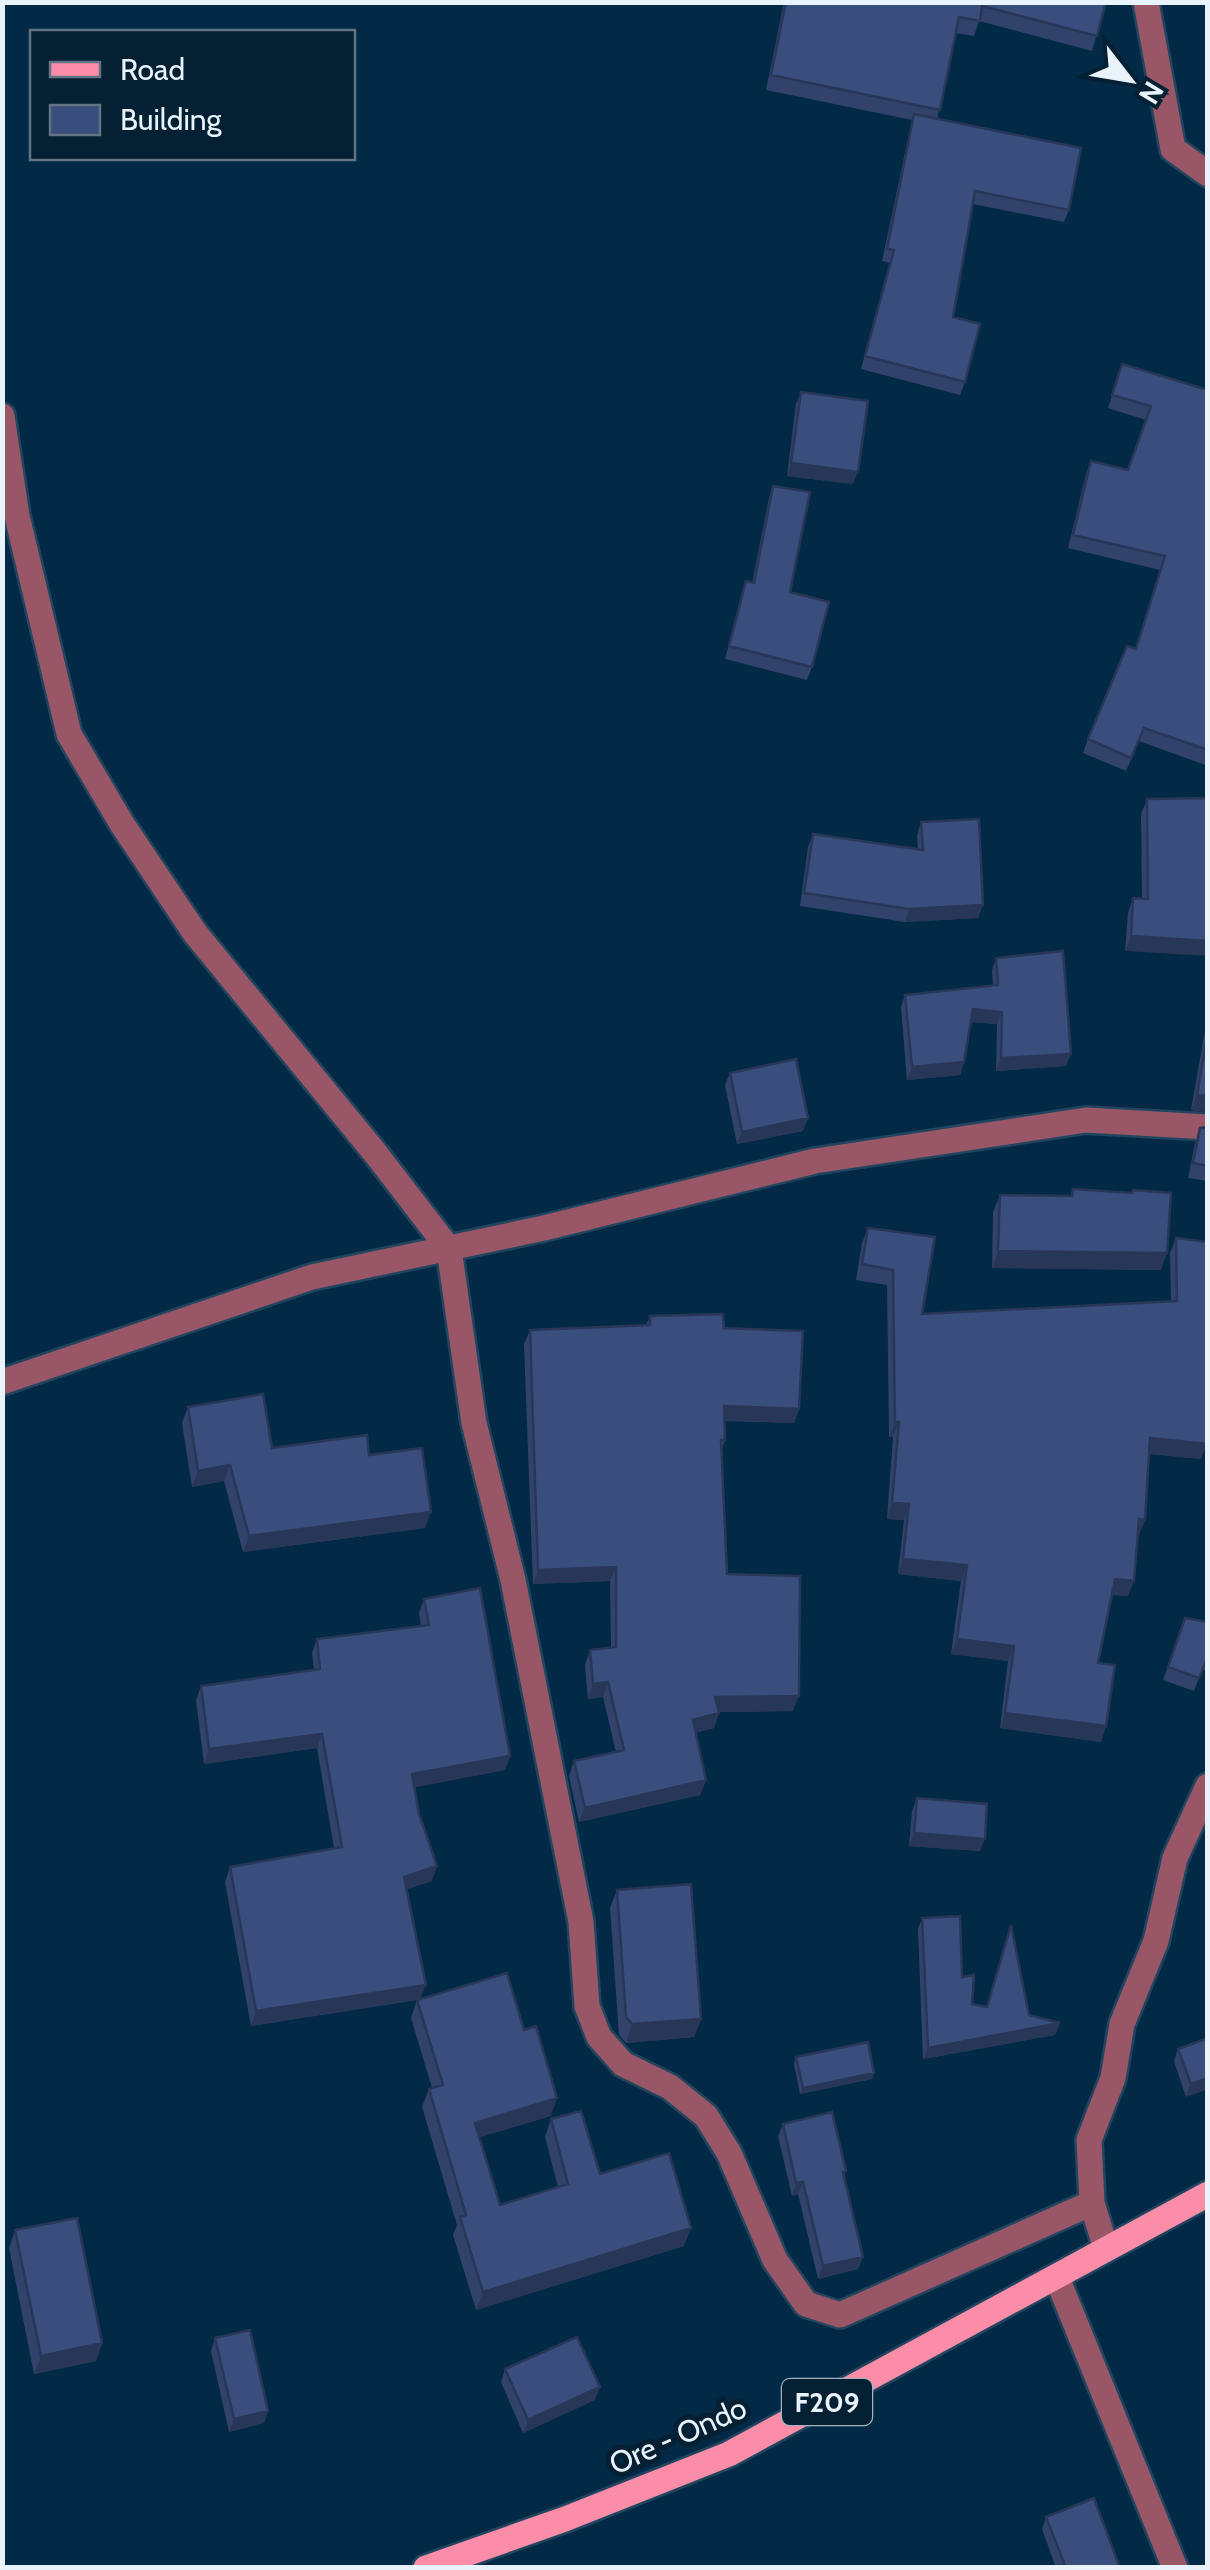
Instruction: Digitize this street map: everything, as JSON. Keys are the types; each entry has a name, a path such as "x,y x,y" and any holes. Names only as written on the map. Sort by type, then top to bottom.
{"main road":[{"name":"Ore - Ondo","path":"426,2568 565,2519 729,2454 1208,2194"}],"street":[{"path":"1146,2 1173,150 1208,174"},
{"path":"2,416 18,516 68,734 122,824 195,932 449,1249 474,1423 513,1580 581,1922 587,2006 599,2037 624,2064 670,2087 706,2116 729,2153 775,2260 806,2304 840,2315 1092,2203"},
{"path":"2,1382 312,1277 449,1249 815,1161 1086,1120 1208,1127"},
{"path":"1106,2249 1092,2203 1089,2140 1112,2078 1122,2024 1156,1940 1175,1858 1208,1786"},
{"path":"1057,2278 1175,2568"}],"building":[{"path":"786,2 1106,2 1097,36 982,6 980,21 959,17 940,110 771,75"},
{"path":"914,114 1081,148 1069,210 975,191 953,317 980,324 965,382 865,356 894,250 887,249"},
{"path":"1122,364 1208,390 1208,750 1144,728 1131,758 1088,739 1127,646 1136,649 1165,556 1073,535 1091,461 1128,470 1151,406 1112,395"},
{"path":"801,392 868,401 858,472 791,463"},
{"path":"773,486 810,492 790,592 829,602 812,667 729,646 746,581 754,583"},
{"path":"1208,798 1208,941 1131,936 1133,898 1148,899 1147,799"},
{"path":"979,819 983,905 909,909 804,893 813,834 923,850 921,822"},
{"path":"1063,951 1071,1054 1001,1058 1002,1012 973,1009 964,1062 912,1067 905,995 998,985 996,958"},
{"path":"1208,1031 1208,1096 1197,1095"},
{"path":"796,1059 808,1118 742,1132 730,1073"},
{"path":"1208,1127 1208,1166 1193,1163 1200,1128"},
{"path":"1073,1189 1171,1193 1167,1253 998,1251 1000,1195 1072,1196"},
{"path":"868,1228 935,1237 922,1314 1177,1301 1176,1238 1208,1242 1207,1444 1150,1438 1145,1520 1139,1519 1134,1581 1115,1579 1098,1663 1115,1665 1106,1726 1005,1713 1014,1646 957,1639 967,1565 903,1559 909,1504 892,1503 899,1422 895,1422 893,1270 862,1264"},
{"path":"723,1314 724,1328 803,1331 799,1409 724,1406 725,1440 721,1440 727,1574 800,1576 799,1696 715,1697 719,1713 693,1720 706,1780 585,1808 574,1761 624,1750 608,1682 593,1684 590,1650 616,1647 616,1567 538,1570 530,1330 650,1325 650,1316"},
{"path":"263,1394 272,1448 367,1435 369,1455 422,1448 431,1512 249,1536 230,1465 198,1471 188,1407"},
{"path":"480,1588 510,1756 412,1774 419,1814 437,1866 404,1877 426,1985 256,2011 230,1867 342,1847 322,1734 209,1749 201,1686 320,1669 317,1639 429,1625 424,1599"},
{"path":"1185,1618 1208,1622 1208,1657 1199,1678 1168,1667"},
{"path":"917,1798 987,1804 985,1839 914,1833"},
{"path":"691,1884 701,2019 632,2024 626,2017 617,1890"},
{"path":"960,1916 962,1977 974,1975 972,2004 987,2007 1011,1925 1029,2015 1060,2023 928,2048 922,1918"},
{"path":"507,1973 524,2030 536,2026 557,2098 475,2123 500,2205 568,2184 551,2119 581,2111 600,2174 669,2153 691,2228 483,2292 460,2217 466,2215 429,2089 443,2085 417,2000"},
{"path":"1208,2038 1208,2078 1191,2084 1178,2049"},
{"path":"868,2042 874,2073 803,2088 796,2057"},
{"path":"832,2112 863,2257 823,2266 803,2182 796,2183 783,2124"},
{"path":"77,2218 102,2343 41,2356 15,2230"},
{"path":"250,2330 268,2411 234,2419 215,2338"},
{"path":"577,2337 600,2387 528,2420 505,2369"},
{"path":"1094,2498 1120,2568 1066,2568 1046,2517"}]}
